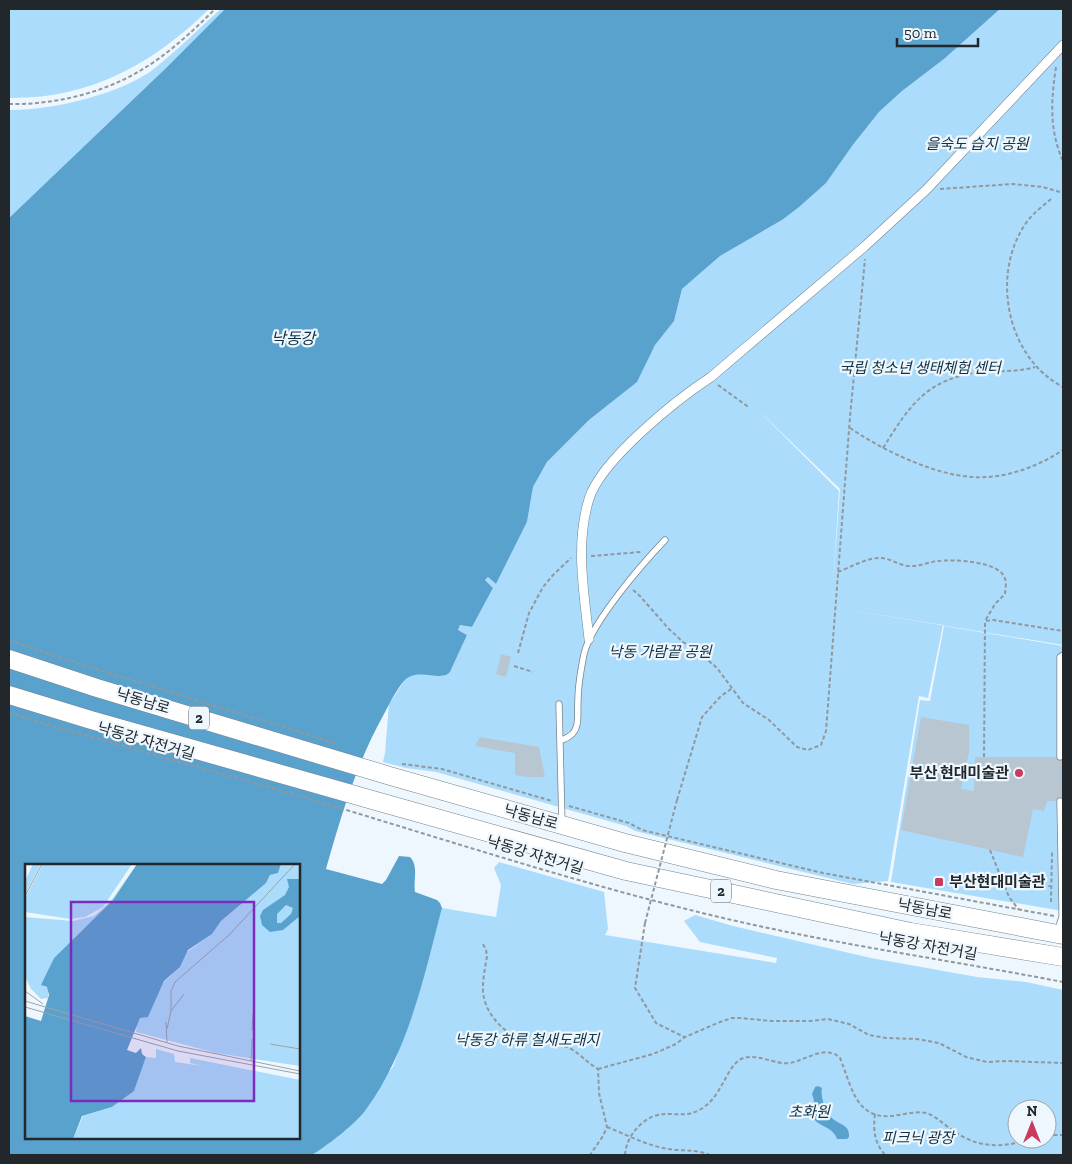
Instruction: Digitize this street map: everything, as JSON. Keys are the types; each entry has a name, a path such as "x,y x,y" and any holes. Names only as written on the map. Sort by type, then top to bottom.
{"main road":[{"name":"낙동남로","path":"9,659 97,688 394,770 562,826 776,880 1060,929"},
{"name":"낙동남로","path":"9,695 379,811 626,871 910,932 1063,958"}],"street":[{"path":"589,639 582,552 584,522 589,498 607,466 684,395 709,378 867,244 926,190 1062,46"}],"lane":[{"path":"560,741 572,734 576,726 584,655 589,639 627,585 665,540"},
{"path":"1060,757 1062,733 1060,657 1063,655"},
{"path":"558,704 562,826"},
{"path":"1060,801 1062,844 1060,929"}],"path":[{"path":"9,104 36,103 78,95 128,78 163,56 215,9"},
{"path":"1062,46 1052,92 1051,116 1055,140 1063,161"},
{"path":"926,190 1013,184 1043,187 1063,193"},
{"path":"1051,199 1026,223 1014,246 1009,266 1008,306 1022,348 1036,367 1050,380 1063,387"},
{"path":"627,585 640,596 683,642 717,668 744,703 769,720 797,746 808,750 821,745 826,731 850,428 867,244"},
{"path":"883,448 913,404 922,395 938,385 962,375 1036,367"},
{"path":"709,378 747,406 745,407"},
{"path":"850,428 883,448 915,462 958,475 975,477 1004,474 1030,468 1063,450"},
{"path":"518,653 529,613 543,587 553,574 582,552 644,552"},
{"path":"838,572 870,560 882,558 908,566 938,561 967,561 990,565 1001,572 1006,579 1005,594 995,604 985,621 984,757"},
{"path":"985,621 992,620 1063,631"},
{"path":"9,640 51,656 340,745"},
{"path":"514,666 533,672"},
{"path":"685,1037 656,1023 635,988 645,924 677,800 702,718 721,696 732,688"},
{"name":"낙동강 자전거길","path":"9,713 379,811 592,884 718,917 832,941 1063,982"},
{"path":"394,770 442,769 560,803"},
{"path":"568,806 629,823 642,830 814,871 1020,911 1060,929"},
{"path":"990,850 1008,897 1020,911"},
{"path":"1003,883 1051,886"},
{"path":"483,944 487,956 484,997 488,1010 497,1022 506,1031 522,1039 552,1042 566,1047 598,1069 653,1054 676,1044 685,1037 732,1018 771,1021 828,1019 849,1024 869,1035 939,1043 966,1057 987,1062 1063,1063"},
{"path":"625,1155 630,1136 651,1116 692,1113 701,1109 717,1095 737,1061 750,1057 785,1064 822,1052 836,1054 857,1100 862,1106 875,1114 897,1116 920,1113 928,1114 938,1119 954,1132 981,1144 1007,1145"},
{"path":"590,1155 607,1127 599,1093 598,1069"},
{"path":"875,1114 873,1126 875,1140 885,1155"},
{"path":"607,1127 663,1148 703,1152 710,1155"},
{"path":"879,1155 882,1152"}],"green space":[{"path":"9,9 209,9 166,46 118,75 93,85 67,92 39,97 9,98"},
{"path":"221,9 225,9 9,218 9,110 44,108 64,104 124,86 155,68"},
{"path":"1000,9 1063,9 1063,645 943,625 928,698 919,696 888,881 853,884 635,831 626,826 436,772 406,768 383,762 389,704 404,681 411,675 443,676 450,672 467,635 458,630 460,625 472,627 493,588 485,580 488,577 496,584 527,522 533,487 547,462 589,420 628,389 642,372 655,345 674,320 682,289 720,256 782,220 852,146 879,112 902,91 944,59","holes":["758,410 840,489 833,586 839,491"]},
{"path":"944,626 1063,646 1063,911 891,882 920,700 930,701"},
{"name":"낙동강 하류 철새도래지","path":"499,862 604,892 608,929 605,935 776,963 777,958 700,942 684,921 695,915 733,926 871,958 977,977 1026,982 1063,990 1063,1155 312,1155 329,1143 393,1067 414,1009 442,908 496,917 501,885 494,868"}],"water":[{"name":"낙동강","path":"225,9 1000,9 944,59 902,91 879,112 826,183 799,207 782,220 720,256 682,289 674,321 655,345 637,382 589,420 547,462 533,487 527,522 496,584 488,577 485,580 493,588 472,627 460,625 458,630 467,635 450,672 441,676 422,674 410,677 404,681 393,697 374,732 358,770 326,869 382,884 399,856 410,857 415,869 415,892 437,900 442,908 413,1012 394,1062 382,1086 356,1120 326,1146 312,1155 9,1155 9,218"},
{"path":"815,1087 822,1088 824,1104 829,1116 844,1125 848,1130 849,1137 847,1139 837,1139 832,1131 814,1120 812,1116 814,1099 812,1094"}],"building":[{"path":"501,654 511,657 506,677 496,674"},
{"name":"부산 현대미술관","path":"921,717 969,725 969,752 961,789 974,791 975,757 1063,757 1063,801 1047,801 1044,811 1033,809 1023,857 901,830"},
{"path":"480,737 539,747 545,777 515,775 515,753 475,746"}],"place":[{"name":"부산 현대미술관","path":"1019,773"},
{"name":"부산현대미술관","path":"939,882"}],"park label":[{"name":"을숙도 습지 공원","path":"977,144"},
{"name":"국립 청소년 생태체험 센터","path":"920,368"},
{"name":"낙동 가람끝 공원","path":"660,652"},
{"name":"초화원","path":"809,1112"},
{"name":"피크닉 광장","path":"918,1138"}]}
